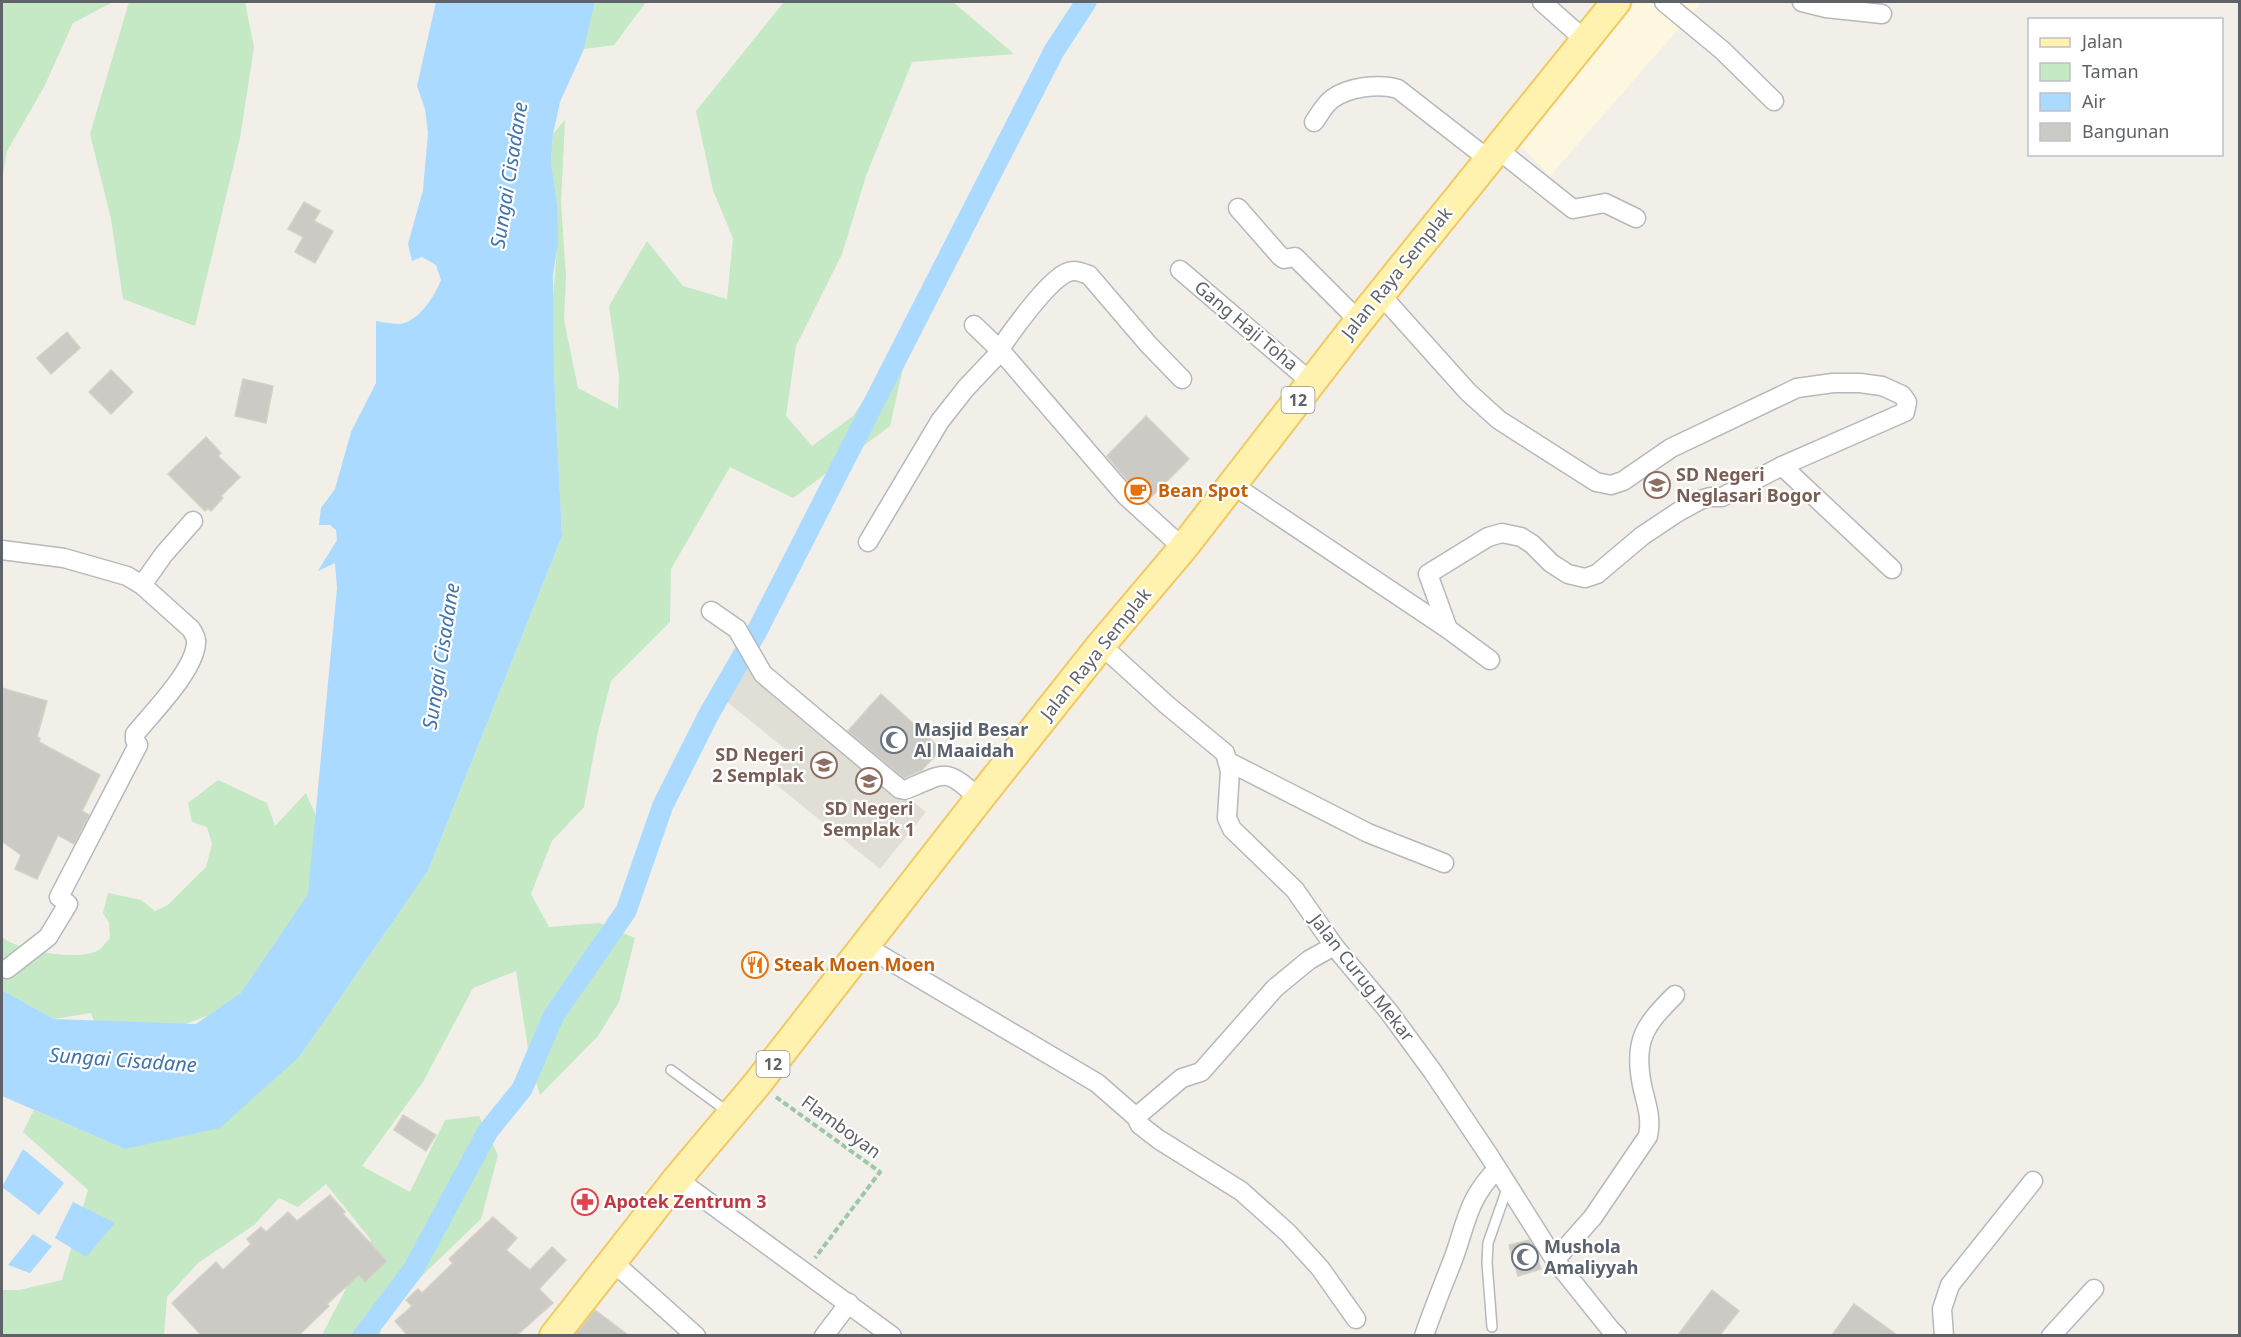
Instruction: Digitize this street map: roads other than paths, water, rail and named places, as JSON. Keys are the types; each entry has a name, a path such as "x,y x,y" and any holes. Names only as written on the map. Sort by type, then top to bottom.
{"main road":[{"name":"Jalan Raya Semplak","path":"554,1335 614,1262 677,1179 733,1115 1101,645 1233,485 1359,321 1616,2"}],"street":[{"path":"1542,2 1586,41"},
{"path":"1664,2 1722,50 1774,101"},
{"path":"1802,2 1826,8 1882,14"},
{"path":"1314,122 1330,100 1347,91 1388,86 1398,89 1573,209 1605,203 1636,218"},
{"path":"1238,208 1280,256 1284,259 1295,257 1359,321"},
{"path":"868,542 940,421 1000,350 1021,320 1055,281 1066,273 1076,270 1089,275 1148,344 1182,379"},
{"name":"Gang Haji Toha","path":"1180,270 1311,382"},
{"path":"1381,295 1468,392 1499,420 1596,482 1611,485 1623,481 1671,448 1797,388 1833,382 1860,383 1882,386 1902,395 1907,402 1905,412 1782,466 1722,497 1710,497 1678,512 1642,536 1597,573 1585,578 1568,574 1551,563 1532,544 1521,537 1502,533 1488,537 1428,574 1448,629"},
{"path":"974,325 1000,350 1125,495 1182,548"},
{"path":"1782,466 1892,569"},
{"path":"1233,485 1448,629 1490,660"},
{"path":"142,585 164,554 194,521"},
{"path":"2,550 82,563 127,576 142,585 191,629 196,638 194,654 178,683 135,734 138,744 59,897 68,904 48,937 7,969"},
{"path":"711,611 737,629 763,674 900,789 905,790 942,775 952,776 979,799"},
{"path":"1101,645 1167,705 1225,753 1229,762 1368,833 1444,863"},
{"name":"Jalan Curug Mekar","path":"1229,762 1227,815 1232,829 1295,890 1334,946 1389,1012 1433,1072 1555,1260 1617,1335"},
{"path":"866,946 1097,1083 1136,1117 1140,1125 1158,1139 1240,1191 1288,1233 1320,1268 1356,1319"},
{"path":"1136,1117 1182,1078 1201,1072 1275,988 1309,960 1334,946"},
{"path":"1555,1260 1593,1217 1648,1136 1651,1122 1638,1060 1643,1031 1675,995"},
{"path":"1424,1335 1454,1256 1469,1208 1481,1186 1497,1169"},
{"path":"677,1179 892,1335"},
{"path":"1944,1335 1942,1309 1950,1285 2033,1181"},
{"path":"614,1262 696,1335"},
{"path":"2051,1335 2094,1289"},
{"path":"824,1335 849,1303"}],"lane":[{"path":"671,1070 733,1115"},
{"path":"1492,1327 1487,1263 1488,1243 1508,1186"}],"water":[{"name":"Sungai Cisadane","path":"436,2 595,2 584,49 560,102 553,134 551,162 557,203 558,243 553,275 554,373 562,536 428,871 300,1056 220,1128 125,1149 2,1096 2,990 54,1019 196,1024 241,993 308,894 337,588 335,563 318,571 337,540 336,530 330,525 319,525 321,508 335,489 351,432 376,383 376,321 400,324 413,319 430,300 441,280 436,265 422,257 412,261 408,244 423,190 428,133 425,109 417,86"},
{"path":"23,1149 64,1183 39,1215 2,1187"},
{"path":"73,1202 115,1223 86,1257 55,1238"},
{"path":"33,1234 52,1246 30,1273 8,1265"}],"waterway":[{"path":"363,1336 413,1270 488,1131 522,1089 554,1015 626,911 663,805 709,714 757,631 1054,51 1086,2"}],"place":[{"name":"SD Negeri Neglasari Bogor","path":"1657,485"},
{"name":"Bean Spot","path":"1138,491"},
{"name":"Masjid Besar Al Maaidah","path":"894,740"},
{"name":"SD Negeri 2 Semplak","path":"824,765"},
{"name":"SD Negeri Semplak 1","path":"869,781"},
{"name":"Steak Moen Moen","path":"755,965"},
{"name":"Apotek Zentrum 3","path":"585,1202"},
{"name":"Mushola Amaliyyah","path":"1525,1257"}]}
